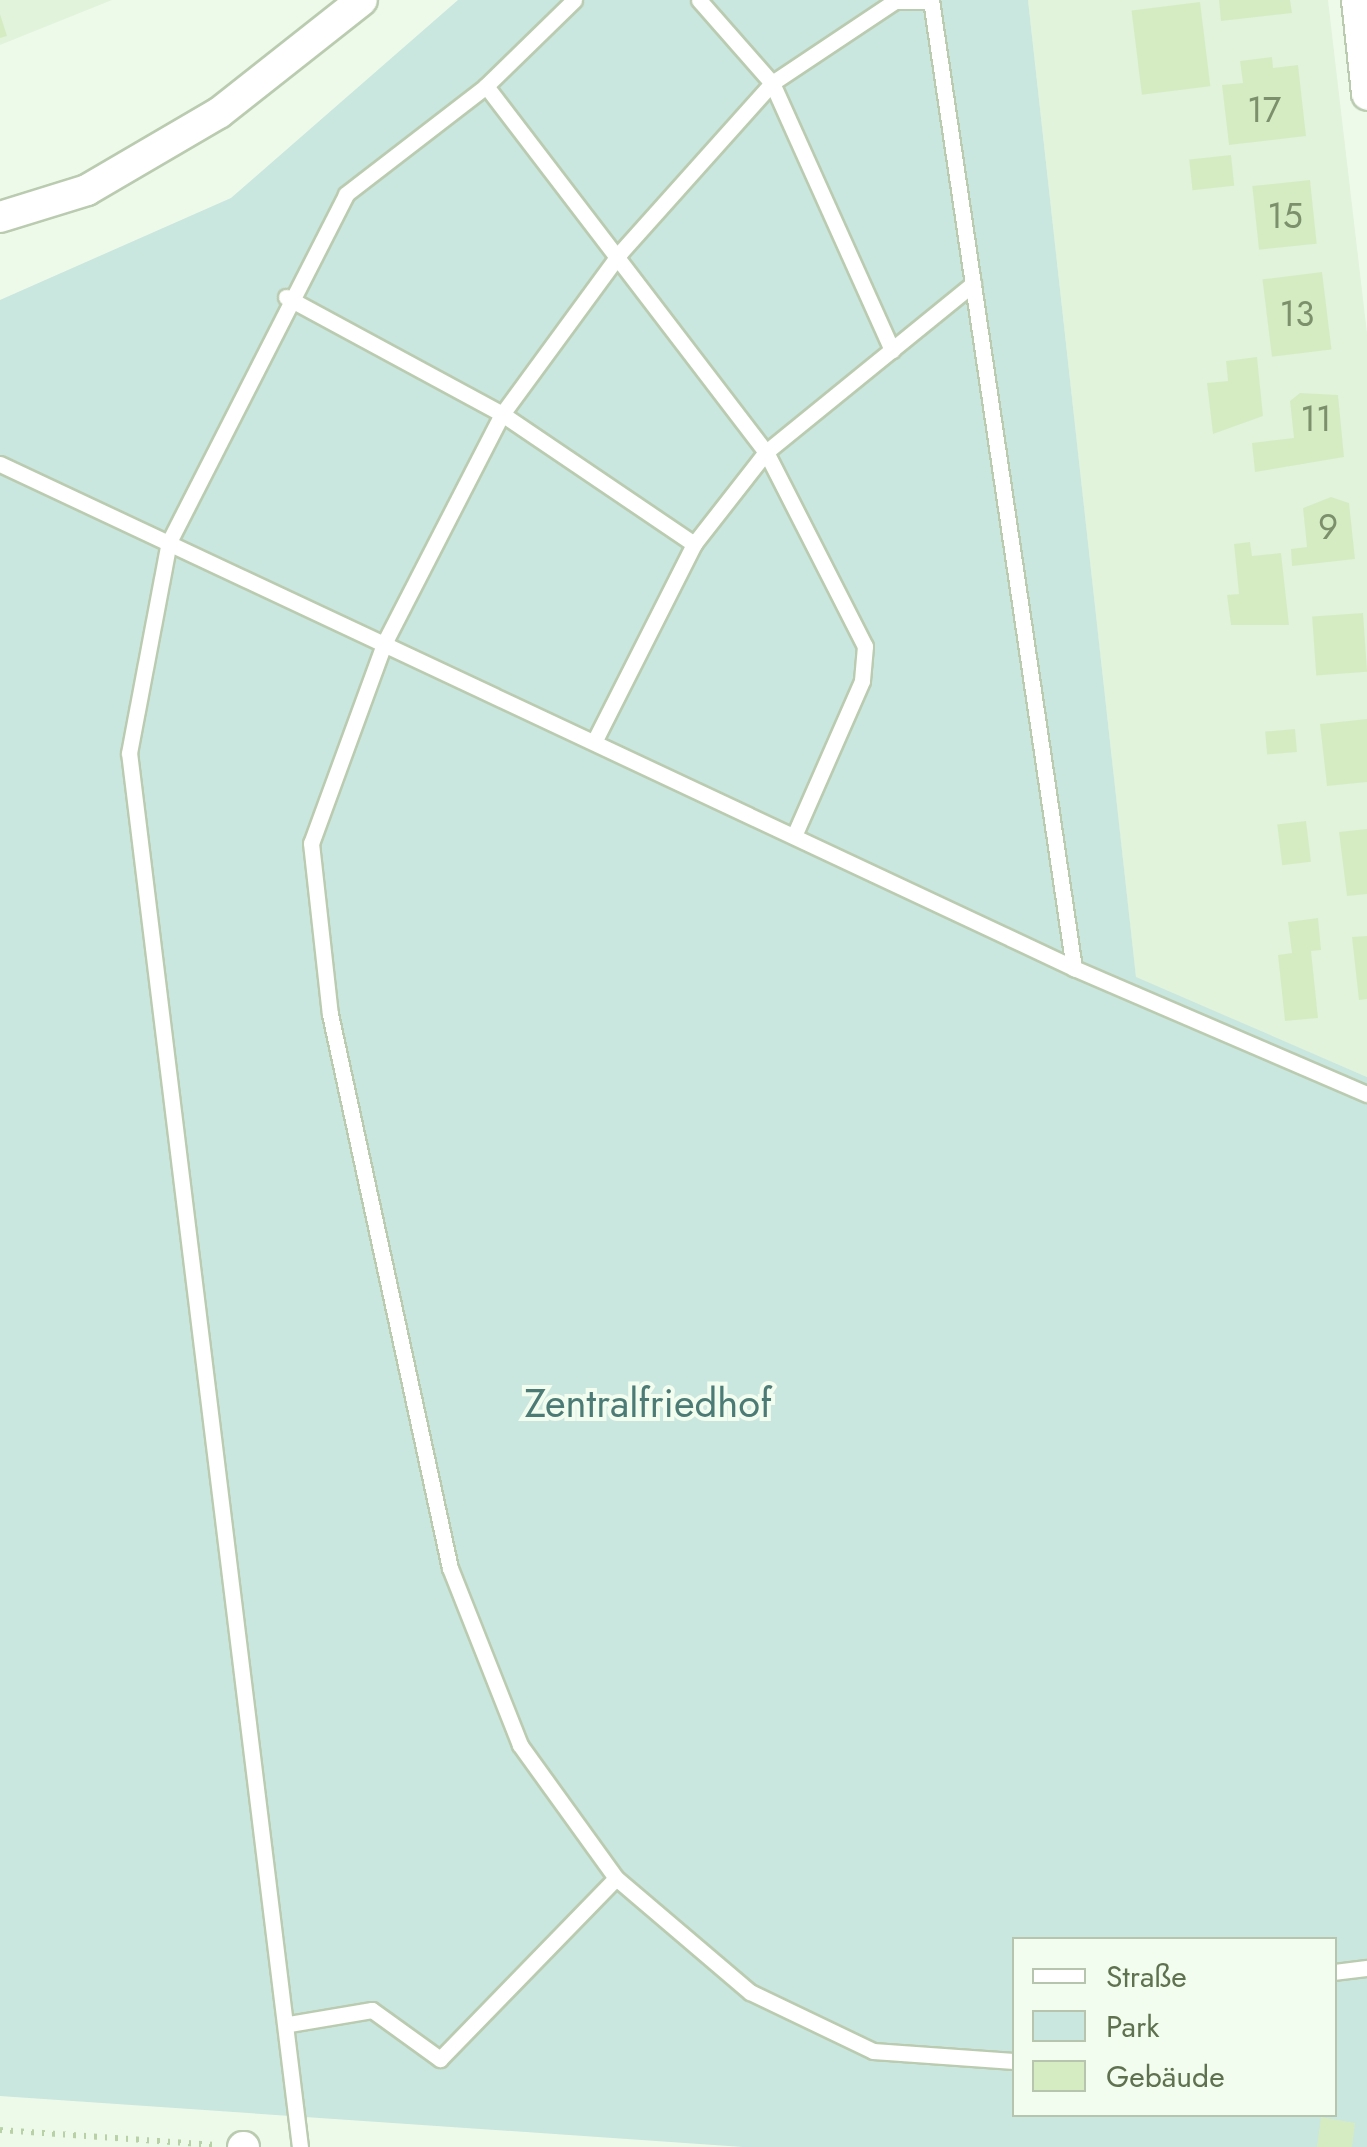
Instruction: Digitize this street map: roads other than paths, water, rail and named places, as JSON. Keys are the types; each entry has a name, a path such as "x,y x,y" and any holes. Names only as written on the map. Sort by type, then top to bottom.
{"street":[{"path":"0,217 87,190 219,113 362,0"},
{"path":"1357,0 1367,94"}],"lane":[{"path":"300,2147 289,2024 129,754 169,542 286,297 346,194 486,86 574,0"},
{"path":"700,0 772,83 892,350"},
{"path":"1012,2061 873,2051 750,1992 616,1878 520,1745 450,1568 330,1014 312,843 384,644 502,414 620,252 772,83 894,1 931,1 1074,968"},
{"path":"486,86 620,252 766,452 866,646 862,681 794,836"},
{"path":"594,742 694,544 766,452 973,284"},
{"path":"286,297 502,414 694,544"},
{"path":"0,464 1074,968 1367,1094"},
{"path":"289,2024 372,2010 440,2058 616,1878"},
{"path":"1337,1972 1367,1968"}],"park label":[{"name":"Zentralfriedhof","path":"648,1403"}]}
